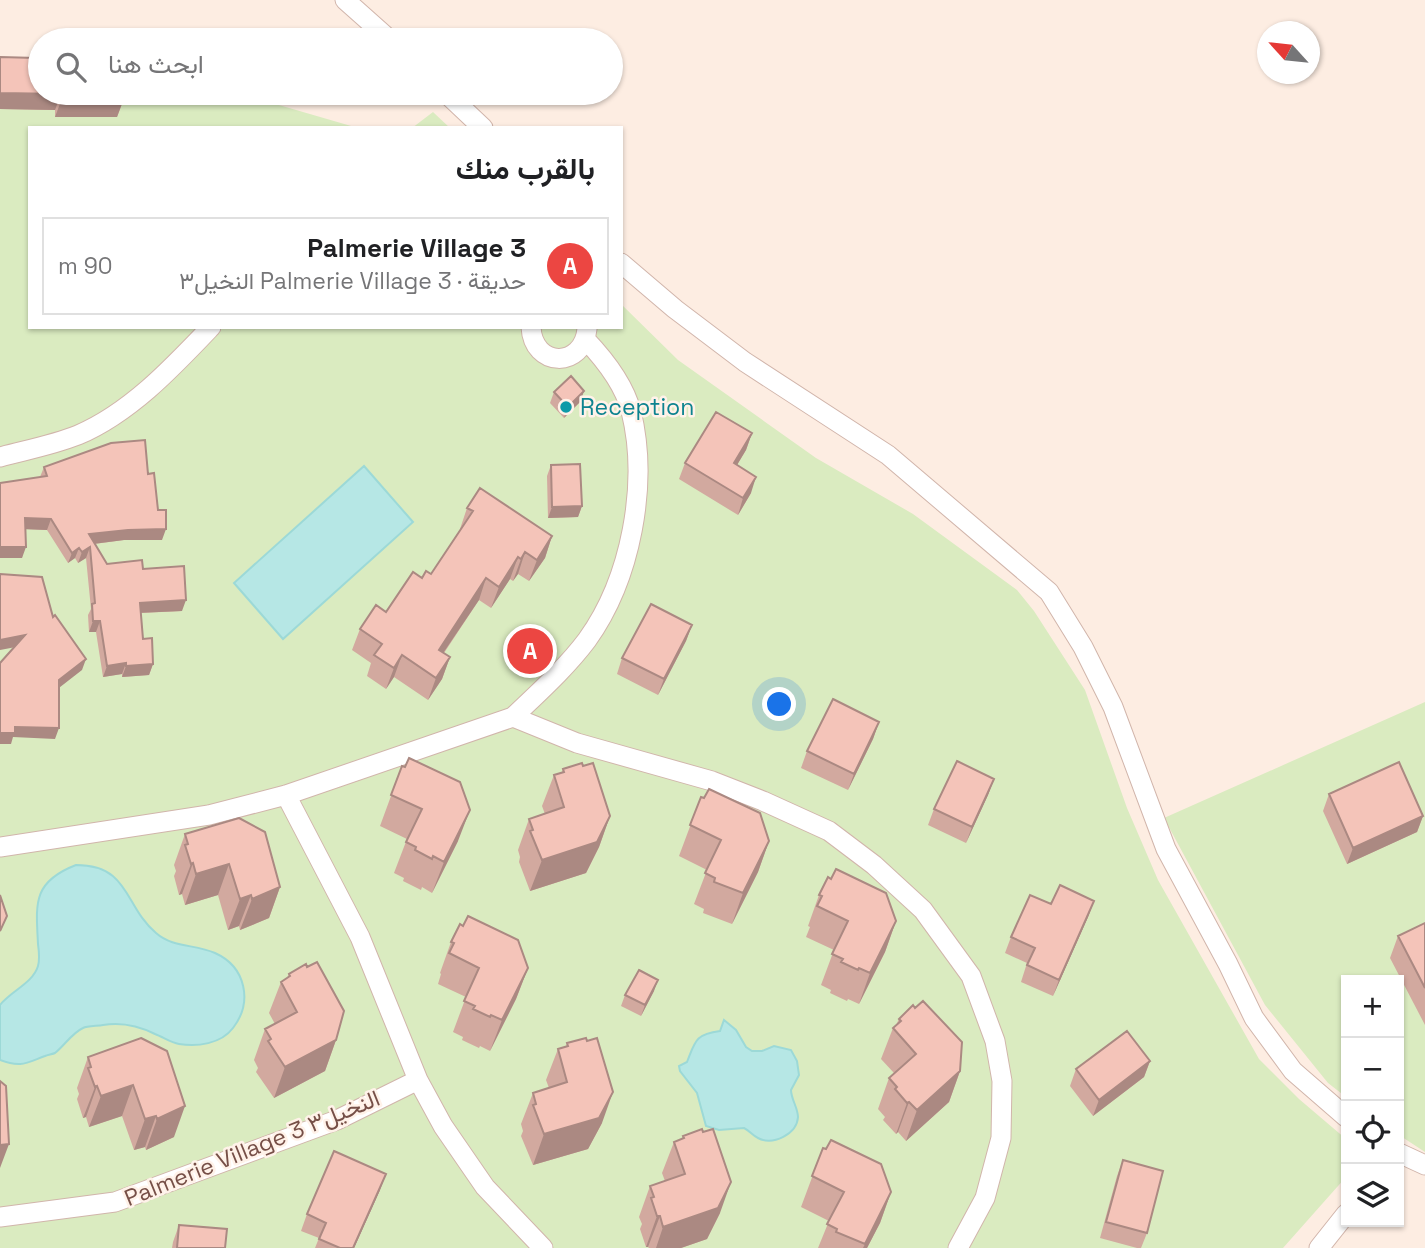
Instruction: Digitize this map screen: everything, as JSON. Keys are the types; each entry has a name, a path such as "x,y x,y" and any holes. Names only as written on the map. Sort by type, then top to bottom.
{"street":[{"path":"345,0 376,28"},
{"path":"459,105 481,126"},
{"path":"623,265 675,309 745,362 888,455 1049,592 1083,647 1113,706 1166,849 1254,1018 1293,1071 1341,1113"},
{"path":"0,457 79,435 128,406 209,329"},
{"path":"531,329 538,350 548,357 559,359 580,350 587,334"},
{"path":"0,847 209,815 286,795 513,717 542,690 587,640 616,587 634,526 639,462 631,410 617,379 587,334"},
{"path":"513,717 577,743 712,781 829,831 874,865 923,910 971,976 995,1041 1003,1081 1001,1138 985,1198 958,1248"},
{"path":"286,795 360,937 418,1080 443,1126 485,1187 543,1248"},
{"name":"Palmerie Village 3 النخيل٣","path":"0,1217 115,1202 337,1120 418,1080"},
{"path":"1404,1155 1425,1165"},
{"path":"1319,1248 1341,1220"}],"green space":[{"path":"0,64 28,84 28,105 279,105 351,126 28,126 28,329 623,329 623,306 678,360 816,458 913,514 1017,590 1034,611 1085,690 1127,808 1158,880 1259,1059 1299,1099 1341,1135 1341,1183 1283,1248 0,1248"},
{"path":"433,112 448,126 415,126"},
{"path":"1425,702 1425,1152 1404,1138 1404,975 1341,975 1341,1093 1328,1083 1265,1005 1164,818"}],"water":[{"path":"364,466 413,522 283,639 234,583"},
{"path":"76,865 94,867 117,879 146,922 163,938 215,953 234,967 240,976 244,997 239,1018 228,1033 208,1043 186,1045 130,1025 90,1026 75,1033 54,1053 23,1064 0,1060 0,1005 32,977 38,966 37,917 40,896 51,879"},
{"path":"724,1020 736,1030 746,1047 752,1051 762,1051 774,1046 791,1050 797,1061 799,1075 791,1090 797,1110 797,1123 783,1137 764,1140 744,1128 719,1130 706,1126 697,1093 679,1066 687,1062 697,1040 705,1034 720,1031"}],"building":[{"path":"0,57 28,58 28,93 0,93"},
{"path":"571,376 584,391 568,407 554,392"},
{"path":"716,412 752,433 734,463 756,477 743,498 685,463"},
{"path":"145,440 148,474 154,473 158,510 166,510 166,529 89,534 107,564 142,560 143,569 184,566 186,600 140,603 143,639 152,638 153,664 126,666 126,663 107,666 100,621 93,621 92,604 95,603 90,547 82,552 79,548 72,553 51,519 25,518 26,547 0,547 0,483 47,476 44,467 111,443"},
{"path":"580,464 582,506 552,507 551,465"},
{"path":"480,488 552,536 537,560 525,552 521,559 518,557 499,587 486,578 439,650 450,657 436,678 402,655 394,668 374,655 382,644 360,629 376,605 386,612 413,572 422,578 426,571 431,574 473,511 467,508"},
{"path":"0,574 42,577 53,617 55,615 86,659 59,680 59,728 15,727 15,733 0,733 0,663 25,635 0,640"},
{"path":"651,604 692,625 664,679 622,658"},
{"path":"833,699 879,722 854,774 807,751"},
{"path":"409,758 460,782 470,810 444,862 433,856 432,859 406,842 422,809 391,795 402,766 405,767"},
{"path":"957,761 994,779 972,827 934,809"},
{"path":"1399,762 1423,816 1353,848 1329,794"},
{"path":"582,763 583,766 593,763 610,816 597,842 542,860 530,831 533,830 529,819 564,807 554,775"},
{"path":"709,789 760,813 769,841 743,893 714,882 715,878 705,873 721,840 690,825 701,797 704,798"},
{"path":"239,818 265,832 280,887 252,899 251,895 240,899 229,864 196,874 185,845 188,844 185,834"},
{"path":"836,869 886,893 896,921 870,973 841,962 843,959 832,954 848,921 817,906 828,877 831,879"},
{"path":"1060,885 1094,901 1059,980 1027,965 1035,948 1011,937 1030,895 1051,904"},
{"path":"0,895 7,916 0,931"},
{"path":"468,916 518,940 528,968 502,1020 473,1009 475,1006 464,1001 479,968 449,953 460,924 463,926"},
{"path":"1425,923 1425,988 1398,936"},
{"path":"317,962 344,1011 336,1040 285,1067 268,1041 271,1039 265,1029 297,1012 281,982 306,964 307,967"},
{"path":"639,970 658,980 645,1005 625,995"},
{"path":"923,1001 962,1042 960,1071 917,1110 907,1103 889,1078 916,1054 893,1028 913,1005 915,1008"},
{"path":"1127,1031 1150,1061 1099,1100 1076,1069"},
{"path":"141,1038 167,1051 185,1106 157,1119 156,1116 145,1119 133,1085 101,1096 88,1068 91,1067 88,1057"},
{"path":"586,1038 587,1041 597,1038 613,1092 599,1118 544,1134 533,1105 536,1104 533,1093 567,1082 558,1049 568,1046 567,1043"},
{"path":"0,1081 6,1086 9,1144 0,1145"},
{"path":"702,1129 703,1132 713,1129 731,1182 718,1208 663,1227 651,1198 654,1197 650,1186 685,1174 674,1142"},
{"path":"831,1140 881,1164 891,1192 865,1244 836,1232 837,1229 827,1224 844,1192 812,1176 823,1148 826,1149"},
{"path":"334,1151 386,1174 353,1248 340,1248 319,1239 326,1223 307,1214"},
{"path":"1123,1160 1163,1171 1147,1233 1106,1222"},
{"path":"179,1225 227,1229 225,1248 177,1248"}],"place":[{"name":"Reception","path":"566,407"},
{"name":"Palmerie Village 3","path":"530,651"}]}
